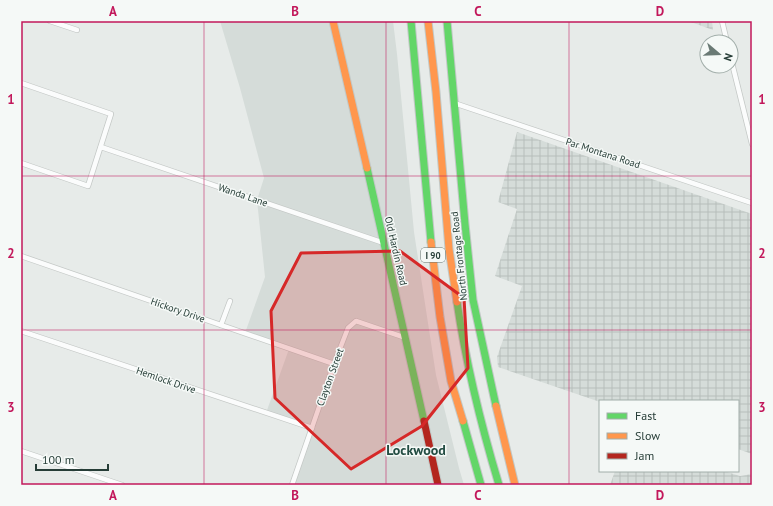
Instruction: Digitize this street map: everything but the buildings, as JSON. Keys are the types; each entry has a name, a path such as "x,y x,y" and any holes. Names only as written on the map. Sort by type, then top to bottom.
{"main road":[{"name":"Old Hardin Road","path":"333,21 406,338 438,485"},
{"name":"I 90","path":"411,21 440,317 451,382 481,485"},
{"name":"I 90","path":"428,21 450,249 459,315 484,435 499,485"},
{"name":"North Frontage Road","path":"447,21 473,300 490,383 515,485"}],"street":[{"path":"50,21 77,30"},
{"path":"722,21 725,34"},
{"path":"735,74 752,144"},
{"path":"21,83 111,114 88,186 21,163"},
{"name":"Par Montana Road","path":"454,103 752,203"},
{"name":"Wanda Lane","path":"101,147 384,243"},
{"name":"Hickory Drive","path":"21,256 334,364"},
{"path":"221,325 230,301"},
{"name":"Clayton Street","path":"292,485 348,328 356,321 406,338"},
{"name":"Hemlock Drive","path":"21,331 312,428"},
{"path":"21,451 122,485"}],"highlighted area":[{"path":"400,251 464,298 468,368 422,426 351,469 275,398 271,311 301,253"}],"shaded area":[{"path":"220,21 393,21 414,232 436,375 464,485 292,485 312,429 266,413 289,349 245,333 265,277 257,200 264,178"},
{"path":"688,21 712,21 713,30"},
{"path":"517,132 752,214 752,454 739,449 739,400 599,400 599,402 498,367 497,357 522,286 495,276 517,209 498,202"},
{"path":"615,472 727,472 740,476 752,474 752,485 610,485"}],"traffic: fast":[{"path":"411,21 431,242"},
{"path":"447,21 473,300 496,406"},
{"path":"367,168 424,421"},
{"path":"457,302 475,394 499,485"},
{"path":"463,421 481,485"}],"traffic: slow":[{"path":"333,21 367,168"},
{"path":"428,21 436,92 449,249 457,302"},
{"path":"431,242 440,317 451,381 463,421"},
{"path":"496,406 515,485"}],"traffic: jam":[{"path":"424,421 438,485"}],"district":[{"name":"Lockwood","path":"416,450"}]}
